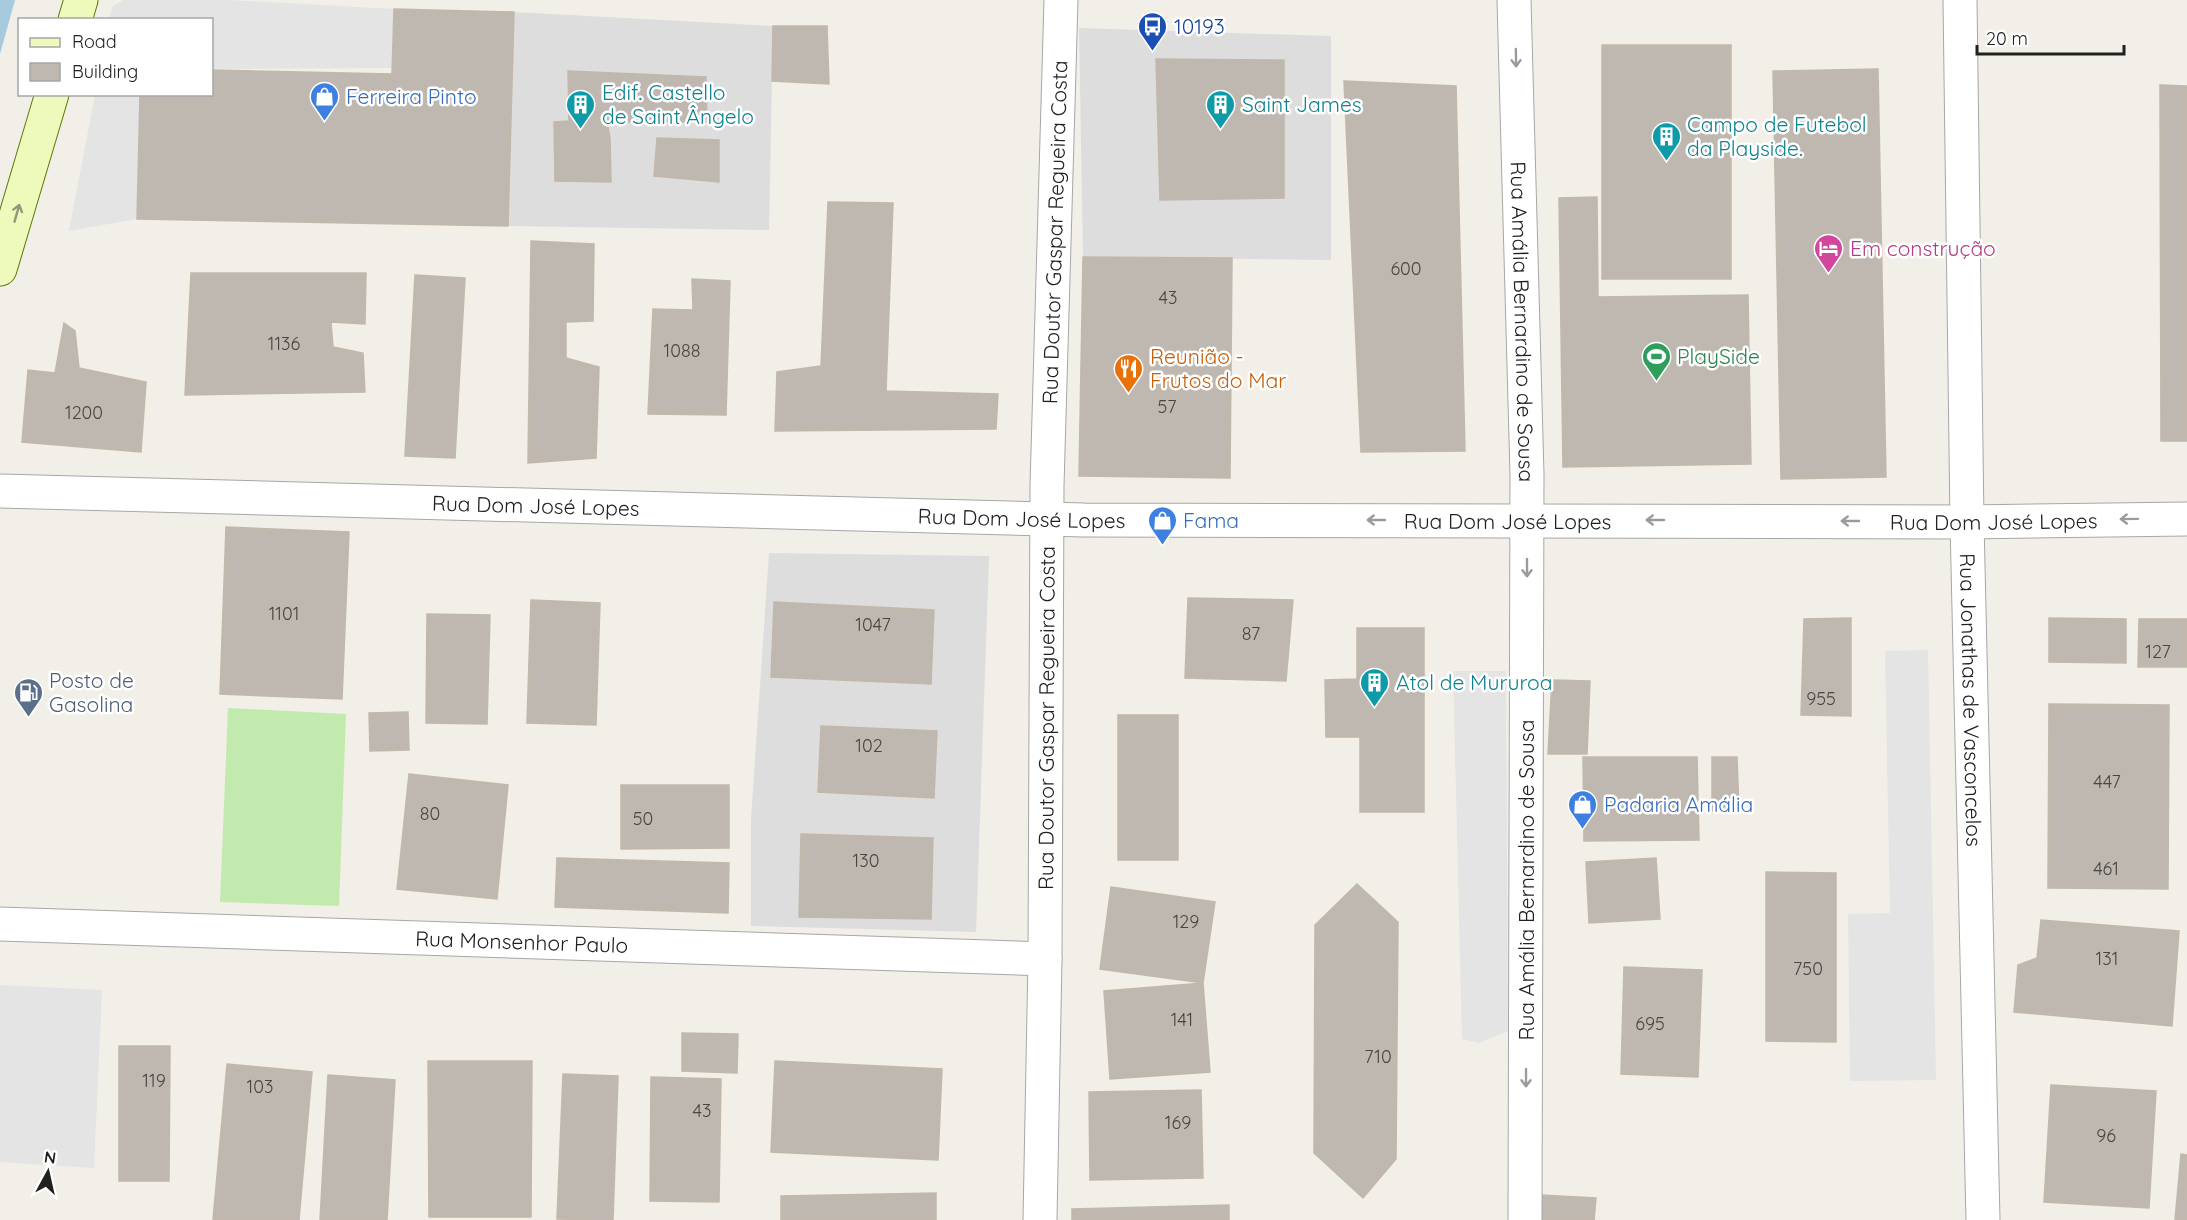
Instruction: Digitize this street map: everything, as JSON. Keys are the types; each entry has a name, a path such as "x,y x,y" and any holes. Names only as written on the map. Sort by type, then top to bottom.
{"main road":[{"path":"76,18 81,0"},
{"path":"0,269 51,96"}],"street":[{"name":"Rua Doutor Gaspar Regueira Costa","path":"1040,1220 1045,959 1047,519 1061,0"},
{"name":"Rua Amália Bernardino de Sousa","path":"1514,0 1527,475 1525,1220"},
{"name":"Rua Jonathas de Vasconcelos","path":"1960,0 1967,522 1983,1220"},
{"name":"Rua Dom José Lopes","path":"0,491 1047,519 1967,522 2187,519"},
{"name":"Rua Monsenhor Paulo","path":"0,924 1045,959"}],"shaded area":[{"path":"123,0 229,0 394,9 392,68 213,69 213,18 109,18 112,7"},
{"path":"514,12 773,26 769,230 508,226"},
{"path":"1079,28 1331,36 1331,260 1083,257"},
{"path":"95,96 140,96 137,219 69,231"},
{"path":"769,553 989,556 976,932 751,926 751,819"},
{"path":"1928,650 1936,1080 1850,1081 1848,914 1890,913 1885,651"},
{"path":"1453,671 1506,671 1508,1031 1479,1043 1462,1039"},
{"path":"0,985 102,990 94,1168 0,1162"}],"green space":[{"path":"228,708 346,714 339,906 220,902"}],"water":[{"path":"0,0 15,0 0,54"}],"building":[{"name":"Ferreira Pinto","path":"394,9 514,12 508,226 137,219 140,96 213,96 213,70 392,74"},
{"path":"773,26 827,26 829,84 772,81"},
{"name":"Campo de Futebol da Playside.","path":"1602,45 1731,45 1731,279 1602,279"},
{"name":"Saint James","path":"1156,59 1284,60 1284,198 1160,200"},
{"name":"Em construção","path":"1878,69 1886,477 1781,479 1773,71"},
{"name":"Edif. Castello de Saint Ângelo","path":"568,71 706,77 707,122 607,122 610,138 611,182 555,181 554,122 569,121"},
{"path":"1344,81 1456,86 1465,451 1361,452"},
{"path":"2160,85 2187,86 2187,441 2161,441"},
{"path":"657,138 719,140 719,182 654,176"},
{"name":"PlaySide","path":"1597,197 1598,297 1748,295 1751,464 1563,467 1559,198"},
{"path":"828,202 893,203 886,391 998,394 996,429 775,431 777,372 821,366"},
{"path":"531,241 594,244 593,321 566,322 566,358 599,367 596,458 528,463"},
{"path":"1083,257 1232,258 1230,478 1079,476"},
{"path":"191,273 366,273 365,324 331,322 333,347 363,353 365,392 185,395"},
{"path":"415,275 465,278 455,458 405,456"},
{"path":"1204,277 1206,323 1164,326 1161,280"},
{"path":"692,279 730,281 726,415 648,414 653,309 693,310"},
{"path":"64,323 75,331 79,368 146,382 141,452 22,442 28,370 55,373"},
{"path":"226,527 349,532 342,699 220,694"},
{"path":"1188,598 1293,600 1286,681 1185,678"},
{"path":"531,600 600,603 596,725 527,723"},
{"path":"774,602 934,610 931,684 771,677"},
{"path":"427,614 490,615 487,724 426,723"},
{"path":"1851,618 1851,716 1801,715 1804,619"},
{"path":"2049,618 2126,619 2126,663 2049,662"},
{"path":"2139,619 2187,619 2187,667 2138,667"},
{"name":"Atol de Mururoa","path":"1357,628 1424,628 1424,812 1360,812 1360,737 1326,737 1325,680 1357,679"},
{"path":"1552,680 1590,681 1587,754 1548,754"},
{"path":"2049,704 2169,705 2168,889 2048,888"},
{"path":"408,712 409,750 370,751 369,713"},
{"path":"1118,715 1178,715 1178,860 1118,860"},
{"path":"821,726 937,731 934,798 818,792"},
{"path":"1583,757 1697,757 1699,840 1584,841"},
{"path":"1712,757 1737,757 1739,810 1712,811"},
{"path":"409,774 508,785 497,899 397,889"},
{"path":"621,785 729,785 729,848 621,849"},
{"path":"801,834 933,838 931,919 799,917"},
{"path":"557,858 729,863 728,913 555,907"},
{"path":"1656,858 1660,919 1589,923 1586,862"},
{"path":"1766,872 1836,873 1836,1042 1766,1041"},
{"path":"1357,884 1398,922 1396,1159 1363,1198 1314,1153 1315,925"},
{"path":"1111,887 1215,902 1203,983 1100,969"},
{"path":"2041,920 2179,931 2172,1026 2014,1012 2018,965 2037,958"},
{"path":"1624,967 1702,970 1698,1077 1621,1074"},
{"path":"1203,983 1210,1072 1110,1079 1104,991"},
{"path":"682,1033 738,1034 737,1073 682,1071"},
{"path":"119,1046 170,1046 169,1181 119,1181"},
{"path":"428,1061 532,1061 531,1217 429,1217"},
{"path":"775,1061 942,1069 938,1160 771,1152"},
{"path":"227,1064 312,1072 299,1220 213,1220"},
{"path":"563,1074 618,1076 613,1220 557,1219"},
{"path":"328,1075 395,1080 387,1220 320,1220"},
{"path":"651,1077 721,1079 719,1202 650,1201"},
{"path":"2051,1085 2156,1091 2149,1208 2044,1202"},
{"path":"1201,1090 1203,1178 1090,1180 1089,1092"},
{"path":"2181,1154 2187,1155 2187,1220 2175,1220"},
{"path":"936,1193 936,1220 781,1220 781,1196"},
{"path":"1540,1195 1596,1198 1594,1220 1539,1220"},
{"path":"1229,1205 1229,1220 1072,1220 1072,1209"}],"place":[{"name":"10193","path":"1153,52"},
{"name":"Ferreira Pinto","path":"325,122"},
{"name":"Edif. Castello de Saint Ângelo","path":"581,130"},
{"name":"Saint James","path":"1221,130"},
{"name":"Campo de Futebol da Playside.","path":"1666,162"},
{"name":"Em construção","path":"1829,274"},
{"name":"PlaySide","path":"1656,382"},
{"name":"Reunião - Frutos do Mar","path":"1129,394"},
{"name":"Fama","path":"1162,546"},
{"name":"Atol de Mururoa","path":"1375,708"},
{"name":"Posto de Gasolina","path":"28,718"},
{"name":"Padaria Amália","path":"1583,830"}]}
